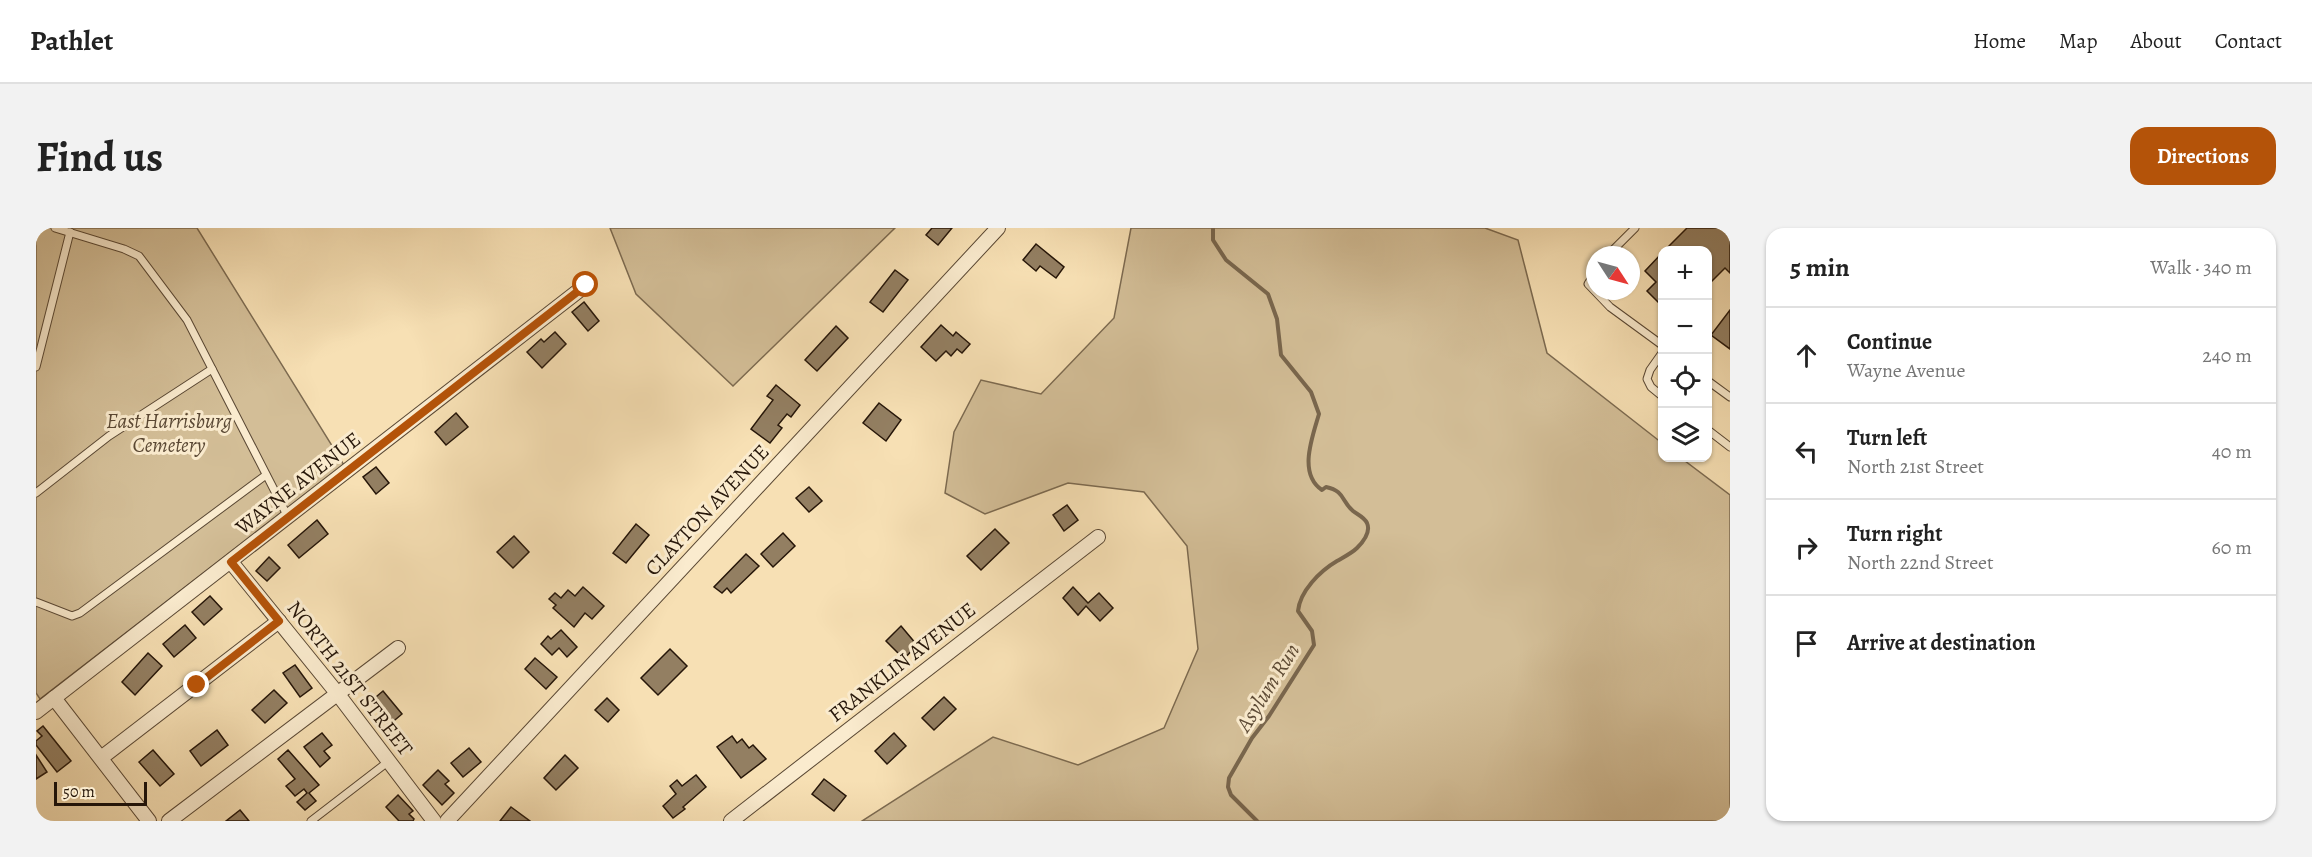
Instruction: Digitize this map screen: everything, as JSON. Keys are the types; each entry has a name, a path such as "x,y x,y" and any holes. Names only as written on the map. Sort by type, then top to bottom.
{"street":[{"name":"CLAYTON AVENUE","path":"447,821 998,228"},
{"name":"WAYNE AVENUE","path":"36,712 586,285"},
{"name":"FRANKLIN AVENUE","path":"731,821 1098,537"},
{"name":"NORTH 21ST STREET","path":"231,562 338,693 435,821"},
{"path":"100,758 279,621"},
{"path":"169,821 398,648"},
{"path":"54,698 149,821"}],"lane":[{"path":"55,228 124,249 139,256 187,320 288,517"},
{"path":"1617,246 1635,228"},
{"path":"36,367 70,232"},
{"path":"1603,300 1658,342"},
{"path":"1658,359 1647,379 1651,387 1658,393"},
{"path":"36,493 109,436 212,369"},
{"path":"1712,384 1730,397"},
{"path":"1712,434 1730,447"},
{"path":"36,602 72,616 80,613 266,475"},
{"path":"311,821 389,760"}],"green space":[{"name":"East Harrisburg Cemetery","path":"36,228 197,228 344,465 40,699 36,693"},
{"path":"610,228 895,228 733,386 636,294"},
{"path":"1131,228 1485,228 1518,240 1547,353 1658,440 1658,462 1686,462 1730,495 1730,821 862,821 993,737 1078,765 1164,728 1198,649 1187,546 1144,492 1068,483 985,514 945,493 954,432 981,380 1041,394 1114,318"}],"building":[{"path":"932,228 952,228 938,245 926,235"},
{"path":"1687,228 1730,228 1730,273 1725,268 1712,281 1712,246 1669,246"},
{"path":"1036,244 1064,267 1056,278 1040,266 1036,271 1023,260"},
{"path":"1658,257 1658,302 1647,291 1656,282 1645,271"},
{"path":"895,270 908,280 883,312 870,302"},
{"path":"584,302 599,321 588,331 572,312"},
{"path":"1730,310 1730,349 1712,334"},
{"path":"941,325 953,336 956,332 970,344 962,353 957,349 951,356 946,351 936,361 921,347"},
{"path":"836,326 848,338 817,371 805,360"},
{"path":"555,332 566,344 542,368 527,352 541,339 544,342"},
{"path":"776,385 800,405 791,417 787,414 778,425 782,428 770,443 751,429 773,400 767,396"},
{"path":"879,403 901,420 886,441 863,423"},
{"path":"456,413 468,427 446,445 435,432"},
{"path":"376,467 389,483 376,494 363,477"},
{"path":"809,487 822,501 809,512 796,498"},
{"path":"1067,505 1078,520 1064,531 1053,515"},
{"path":"317,520 328,534 299,558 288,545"},
{"path":"636,524 649,535 626,563 613,553"},
{"path":"995,529 1009,543 981,570 967,556"},
{"path":"783,533 795,546 773,567 761,554"},
{"path":"514,536 529,552 513,568 497,552"},
{"path":"746,554 759,566 731,593 727,588 722,593 714,587"},
{"path":"269,557 280,568 267,581 256,571"},
{"path":"583,587 604,606 592,619 585,613 574,627 553,608 556,605 549,599 555,593 561,598 568,590 575,596"},
{"path":"1073,587 1088,603 1099,593 1113,608 1100,621 1086,606 1078,615 1063,598"},
{"path":"210,596 222,609 204,625 192,612"},
{"path":"185,625 196,638 174,657 163,644"},
{"path":"901,626 917,645 904,659 886,641"},
{"path":"561,630 577,647 567,657 559,648 552,655 541,644 548,636 551,639"},
{"path":"670,649 687,666 658,695 641,678"},
{"path":"148,653 162,666 135,695 122,682"},
{"path":"535,658 557,677 546,689 525,669"},
{"path":"295,665 312,688 300,697 283,673"},
{"path":"274,690 287,703 265,723 252,710"},
{"path":"383,691 402,714 389,725 370,702"},
{"path":"944,697 956,709 934,730 922,718"},
{"path":"607,698 619,710 608,722 595,710"},
{"path":"43,726 71,761 57,772 36,745 36,741 42,736 37,731"},
{"path":"217,730 228,745 201,766 190,751"},
{"path":"322,733 332,745 324,751 330,758 320,767 304,747"},
{"path":"894,733 906,746 887,764 875,751"},
{"path":"732,736 737,743 742,739 749,748 753,745 766,759 741,778 717,747"},
{"path":"469,748 481,762 463,777 451,763"},
{"path":"153,750 174,774 160,786 139,762"},
{"path":"288,750 319,785 309,793 316,801 305,810 297,802 307,793 304,789 295,796 286,786 295,779 278,759"},
{"path":"36,755 47,772 36,779"},
{"path":"565,755 578,768 556,790 544,778"},
{"path":"438,770 449,781 445,784 454,793 442,805 423,785"},
{"path":"696,775 706,787 673,818 663,806 676,794 670,786 677,780 682,786"},
{"path":"824,779 846,796 834,811 812,794"},
{"path":"398,795 413,811 409,814 414,819 413,821 399,821 386,807"},
{"path":"511,807 530,821 500,821"},
{"path":"240,810 249,821 226,821"}],"waterway":[{"name":"Asylum Run","path":"1213,228 1213,240 1226,260 1268,294 1277,319 1281,355 1311,392 1319,414 1309,455 1310,475 1322,490 1326,487 1337,491 1368,526 1366,537 1359,546 1324,570 1303,596 1298,611 1312,631 1314,645 1269,716 1252,738 1229,778 1228,787 1231,795 1257,821"}],"route":[{"path":"197,685 279,621 231,562 586,285"}]}
